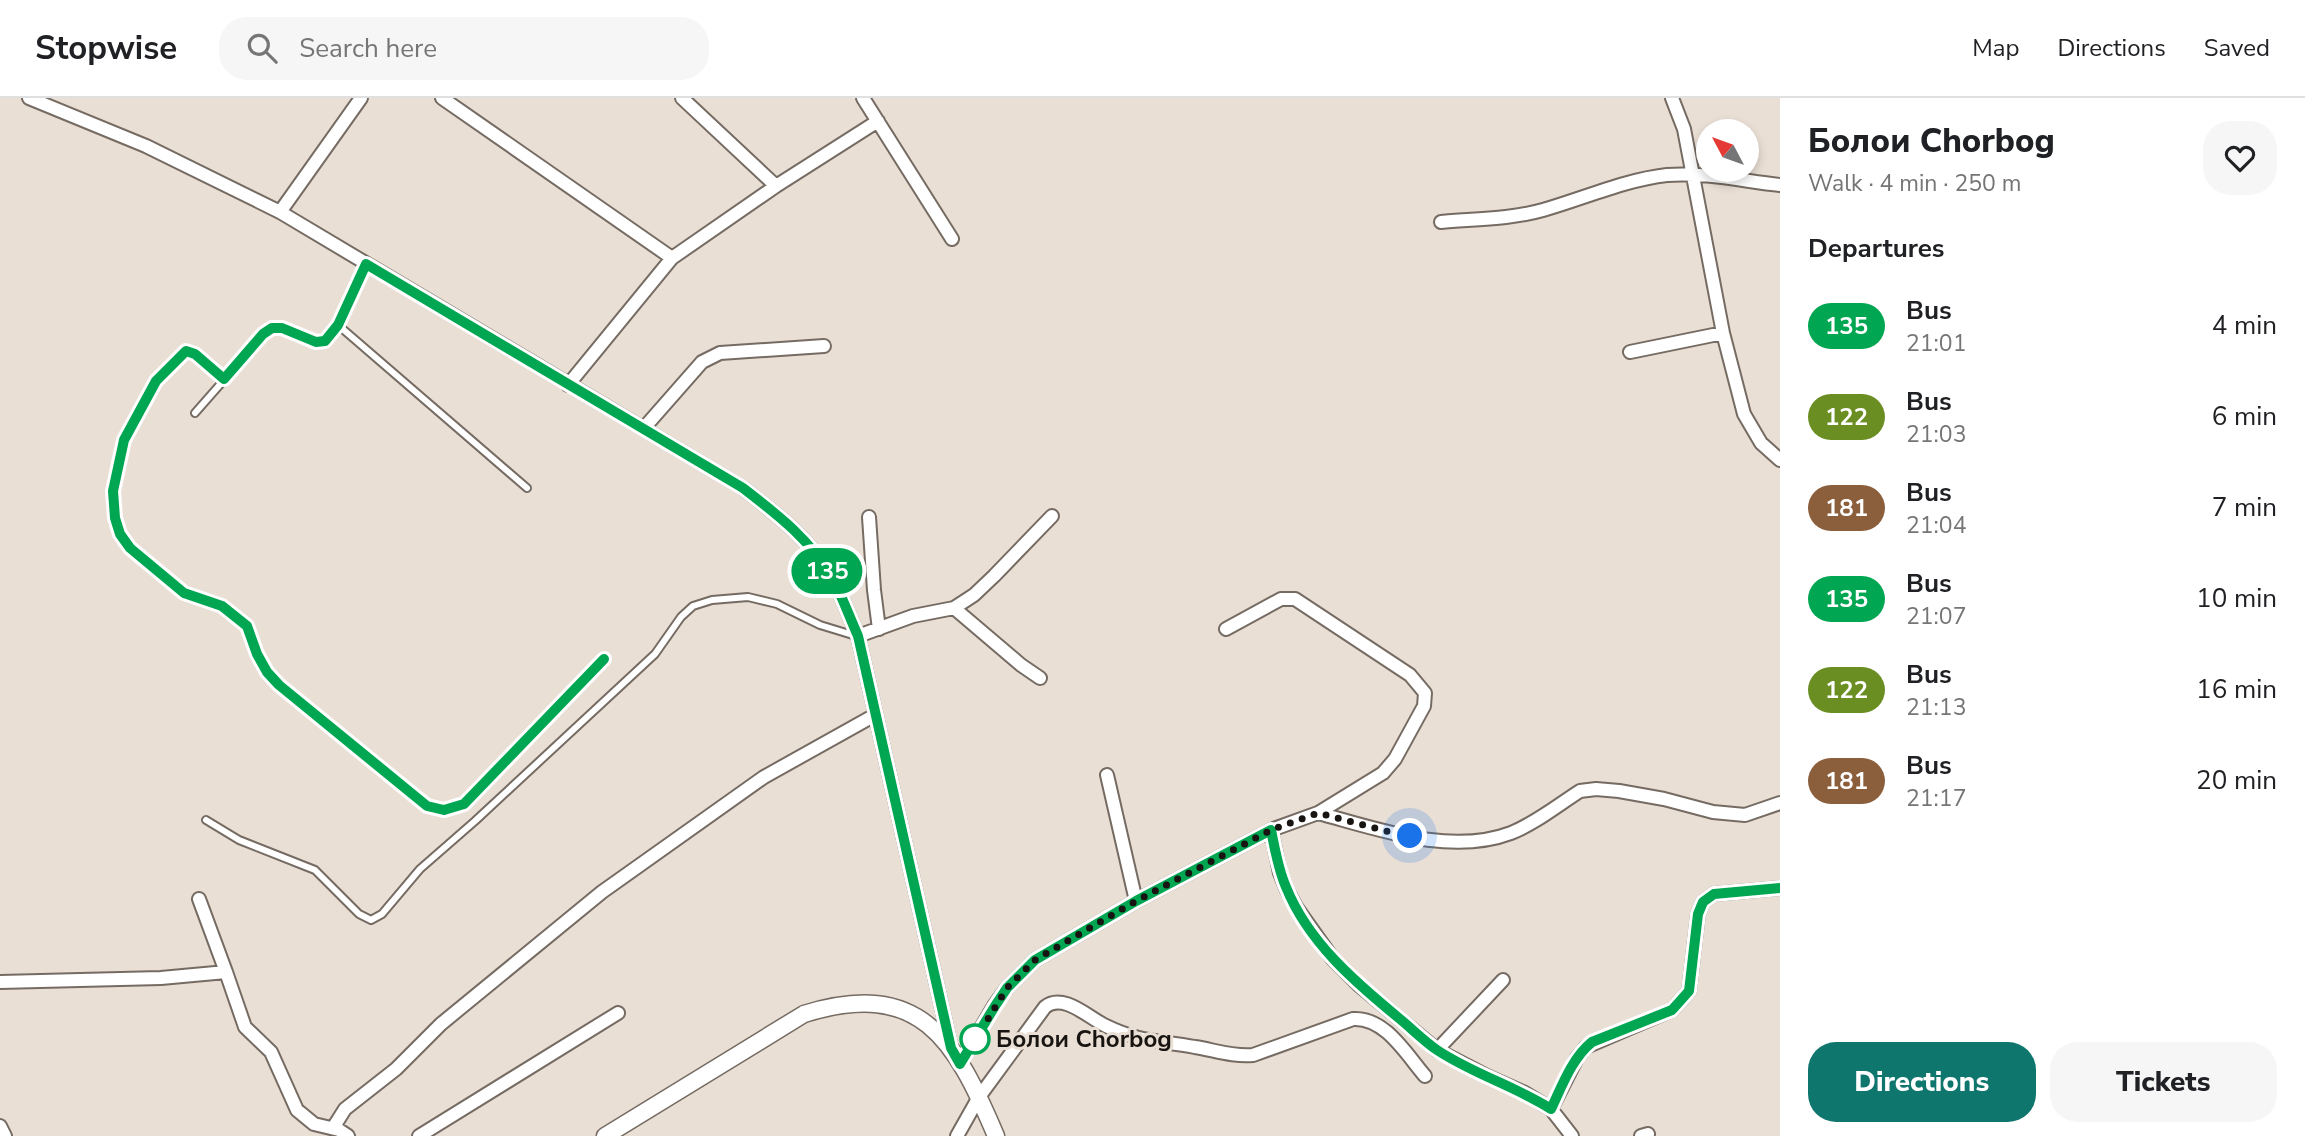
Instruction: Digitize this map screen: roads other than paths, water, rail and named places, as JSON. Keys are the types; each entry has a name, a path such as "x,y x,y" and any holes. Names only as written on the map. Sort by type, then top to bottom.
{"street":[{"path":"29,98 146,146 280,212 743,488 784,519 819,559 833,580 858,636 951,1048"},
{"path":"280,212 361,98"},
{"path":"442,98 672,258"},
{"path":"682,98 776,186"},
{"path":"863,98 953,239"},
{"path":"1672,98 1684,129 1723,333 1744,414 1761,443 1780,460"},
{"path":"568,385 672,258 776,186 878,121"},
{"path":"1441,222 1541,211 1627,182 1668,175 1694,175 1780,185"},
{"path":"1630,352 1723,333"},
{"path":"644,428 710,356 720,353 824,346"},
{"path":"858,636 913,616 954,608 974,595 1052,516"},
{"path":"869,517 873,590 879,629"},
{"path":"960,1064 1001,997 1035,960 1136,901 1271,830 1318,813 1383,773 1395,759 1424,706 1425,693 1410,675 1294,599 1281,599 1226,629"},
{"path":"954,608 1040,678"},
{"path":"333,1128 345,1109 396,1069 442,1024 602,892 764,777 875,715"},
{"path":"1107,775 1136,901"},
{"path":"1318,813 1390,832 1458,842 1477,841 1514,832 1580,791 1588,789 1619,791 1713,812 1745,815 1780,803"},
{"path":"1271,830 1280,873 1287,890 1333,959 1359,985 1437,1050 1525,1093 1551,1109 1572,1136"},
{"path":"1551,1109 1577,1058 1592,1042 1672,1010 1683,1000 1689,991 1698,914 1703,902 1714,894 1780,888"},
{"path":"199,899 245,1027 271,1052 297,1110 314,1124 333,1128 348,1136"},
{"path":"0,982 161,978 226,972"},
{"path":"1437,1050 1503,980"},
{"path":"957,1136 979,1097 1045,1007 1057,1001 1127,1037 1193,1046 1237,1056 1253,1055 1353,1018 1364,1018 1385,1030 1425,1076"},
{"path":"605,1136 804,1013 834,1004 865,1003 892,1006 912,1013 951,1048 979,1097 996,1136"},
{"path":"419,1136 618,1013"},
{"path":"0,1126 5,1136"}],"lane":[{"path":"195,413 268,330 282,328 321,342 328,338 338,325 366,264"},
{"path":"338,325 527,488"},
{"path":"224,379 189,351 182,352 156,381 124,440 117,464 113,491 115,518 120,534 130,548 184,593 229,610 247,626 257,654 267,672 279,685 427,806 444,810 464,804 604,659"},
{"path":"206,820 239,839 314,870 359,914 371,920 382,914 420,869 655,654 681,617 693,606 722,598 748,597 777,604 820,625 858,636"}],"place":[{"name":"Болои Chorbog","path":"975,1039"}]}
